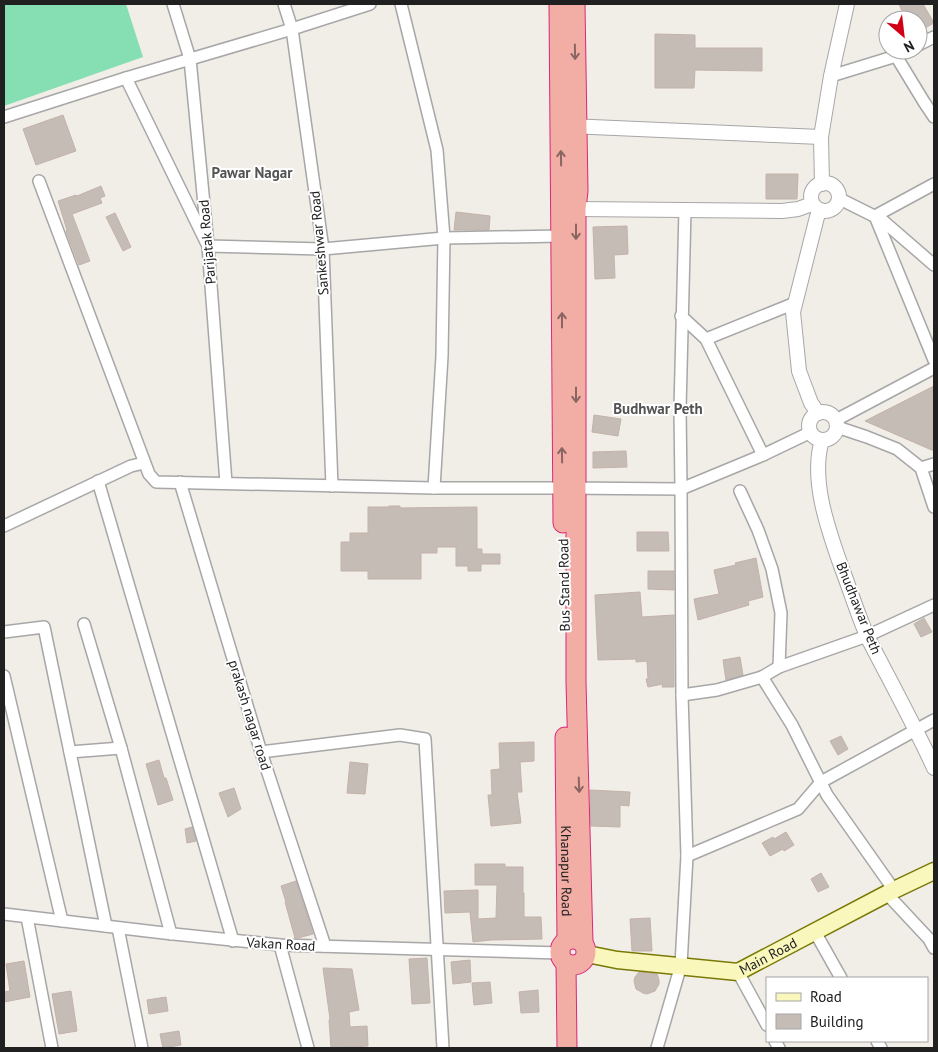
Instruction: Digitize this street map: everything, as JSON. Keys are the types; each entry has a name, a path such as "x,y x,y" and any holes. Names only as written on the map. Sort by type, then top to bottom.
{"highway":[{"path":"559,4 569,126 578,190 576,209 576,682 573,952 567,1048"},
{"path":"569,126 574,4"},
{"name":"Bus Stand Road","path":"566,802 576,488 562,369 562,236 569,126"},
{"name":"Khanapur Road","path":"566,802 573,952"},
{"path":"573,952 579,1048"}],"main road":[{"name":"Main Road","path":"573,952 617,960 738,972 934,871"}],"street":[{"name":"Parijatak Road","path":"173,4 190,59 208,246 226,483"},
{"name":"Sankeshwar Road","path":"284,4 292,29 323,249 332,486"},
{"path":"4,117 370,4"},
{"path":"401,4 437,150 444,238 442,356 434,488"},
{"path":"822,184 822,137 831,76 847,4"},
{"path":"831,76 883,60"},
{"path":"898,60 934,117"},
{"path":"126,78 208,246 323,249 444,238 562,236"},
{"path":"569,126 822,137"},
{"path":"38,181 148,474 156,482 434,488 681,489 763,455 816,436 829,439 834,434 837,424 934,368"},
{"path":"576,209 782,211 816,207 828,212 838,204 840,199 838,190 834,186 822,184 816,186 813,190 811,199 816,207 817,217 793,312 799,371 811,403 818,413"},
{"path":"875,216 934,184"},
{"path":"840,199 882,220 934,265"},
{"path":"657,1048 680,966 687,856 682,695 680,409 685,210"},
{"path":"875,216 934,360"},
{"path":"706,339 795,303"},
{"path":"682,316 706,339 763,455"},
{"path":"816,436 809,425 810,422 814,415 825,412 832,415 837,424 896,449 921,468 934,507"},
{"name":"Bhudhawar Peth","path":"816,436 819,486 830,534 867,636 917,730 934,768"},
{"path":"4,526 131,466 144,463"},
{"path":"921,468 934,464"},
{"path":"98,481 233,941"},
{"name":"prakash nagar road","path":"180,482 260,752 325,946"},
{"path":"740,491 758,530 772,569 781,613 779,667"},
{"path":"682,695 717,690 762,677 779,667 867,636 934,605"},
{"path":"84,624 121,748 171,934"},
{"path":"4,632 44,627 70,752 142,1048"},
{"path":"4,676 62,921"},
{"path":"762,677 792,725 827,795 891,892 929,939 934,948"},
{"path":"687,856 798,809 821,782 934,720"},
{"path":"260,752 400,735 425,739 443,1048"},
{"path":"70,752 121,748"},
{"name":"Vakan Road","path":"4,914 280,945 573,952"},
{"path":"27,917 52,1048"},
{"path":"815,932 840,977"},
{"path":"280,945 308,1048"},
{"path":"738,972 766,1023"}],"green space":[{"path":"4,4 126,4 143,57 4,106"}],"building":[{"path":"899,4 923,4 926,10 902,10"},
{"path":"928,13 934,23 928,26"},
{"path":"655,34 695,35 695,48 762,48 762,71 695,70 694,88 655,88"},
{"path":"63,115 76,151 36,165 23,129"},
{"path":"766,174 798,174 797,199 766,199"},
{"path":"101,186 105,196 100,198 102,203 72,214 90,261 79,265 66,231 58,201 77,196"},
{"path":"456,212 490,216 489,230 454,230"},
{"path":"115,213 131,247 123,251 106,217"},
{"path":"627,226 628,254 614,255 615,278 595,279 593,227"},
{"path":"934,386 934,451 865,421"},
{"path":"594,415 621,419 618,436 592,432"},
{"path":"626,451 627,467 593,468 593,452"},
{"path":"400,506 400,508 477,507 477,549 482,549 482,554 500,554 500,564 481,564 481,571 468,571 468,566 456,566 456,547 437,547 437,553 421,553 421,579 368,579 368,571 341,571 341,542 350,542 350,533 368,533 368,507"},
{"path":"637,532 668,532 669,551 637,551"},
{"path":"756,558 763,597 748,601 749,605 698,620 694,599 719,594 714,570"},
{"path":"648,571 674,571 674,590 648,589"},
{"path":"640,592 642,617 674,615 674,687 662,687 663,684 648,687 646,679 648,679 647,661 636,662 636,659 598,660 595,595"},
{"path":"924,618 932,632 921,637 914,624"},
{"path":"740,657 743,675 726,680 723,660"},
{"path":"841,736 848,749 838,755 830,741"},
{"path":"534,742 534,761 520,762 522,792 517,792 521,823 491,826 488,795 492,795 491,770 500,769 499,743"},
{"path":"159,760 173,800 158,805 146,764"},
{"path":"350,762 368,764 365,794 347,793"},
{"path":"234,788 241,809 228,817 219,793"},
{"path":"590,790 630,792 629,806 620,805 620,827 591,826"},
{"path":"192,827 196,841 187,843 185,829"},
{"path":"786,832 794,845 770,856 762,843"},
{"path":"475,864 505,864 505,867 523,867 524,917 541,917 542,939 473,942 470,912 445,913 444,891 478,890 478,919 496,918 497,885 475,885"},
{"path":"821,873 829,887 818,892 811,879"},
{"path":"296,881 313,934 298,938 295,938 281,886"},
{"path":"650,918 652,951 632,951 630,919"},
{"path":"427,958 430,1003 412,1004 409,959"},
{"path":"470,960 471,982 453,984 451,962"},
{"path":"24,961 30,997 4,1002 4,992 10,991 6,964"},
{"path":"323,968 352,969 359,1010 349,1012 350,1027 367,1026 368,1046 331,1048 330,1019"},
{"path":"639,972 657,974 659,984 655,991 647,994 636,989 634,981"},
{"path":"490,982 492,1003 474,1005 472,983"},
{"path":"538,990 539,1012 521,1013 519,992"},
{"path":"71,991 77,1031 59,1034 52,994"},
{"path":"166,997 168,1011 149,1014 147,1000"},
{"path":"179,1031 181,1045 163,1048 160,1034"}],"district":[{"name":"Pawar Nagar","path":"252,172"},
{"name":"Budhwar Peth","path":"658,408"}]}
